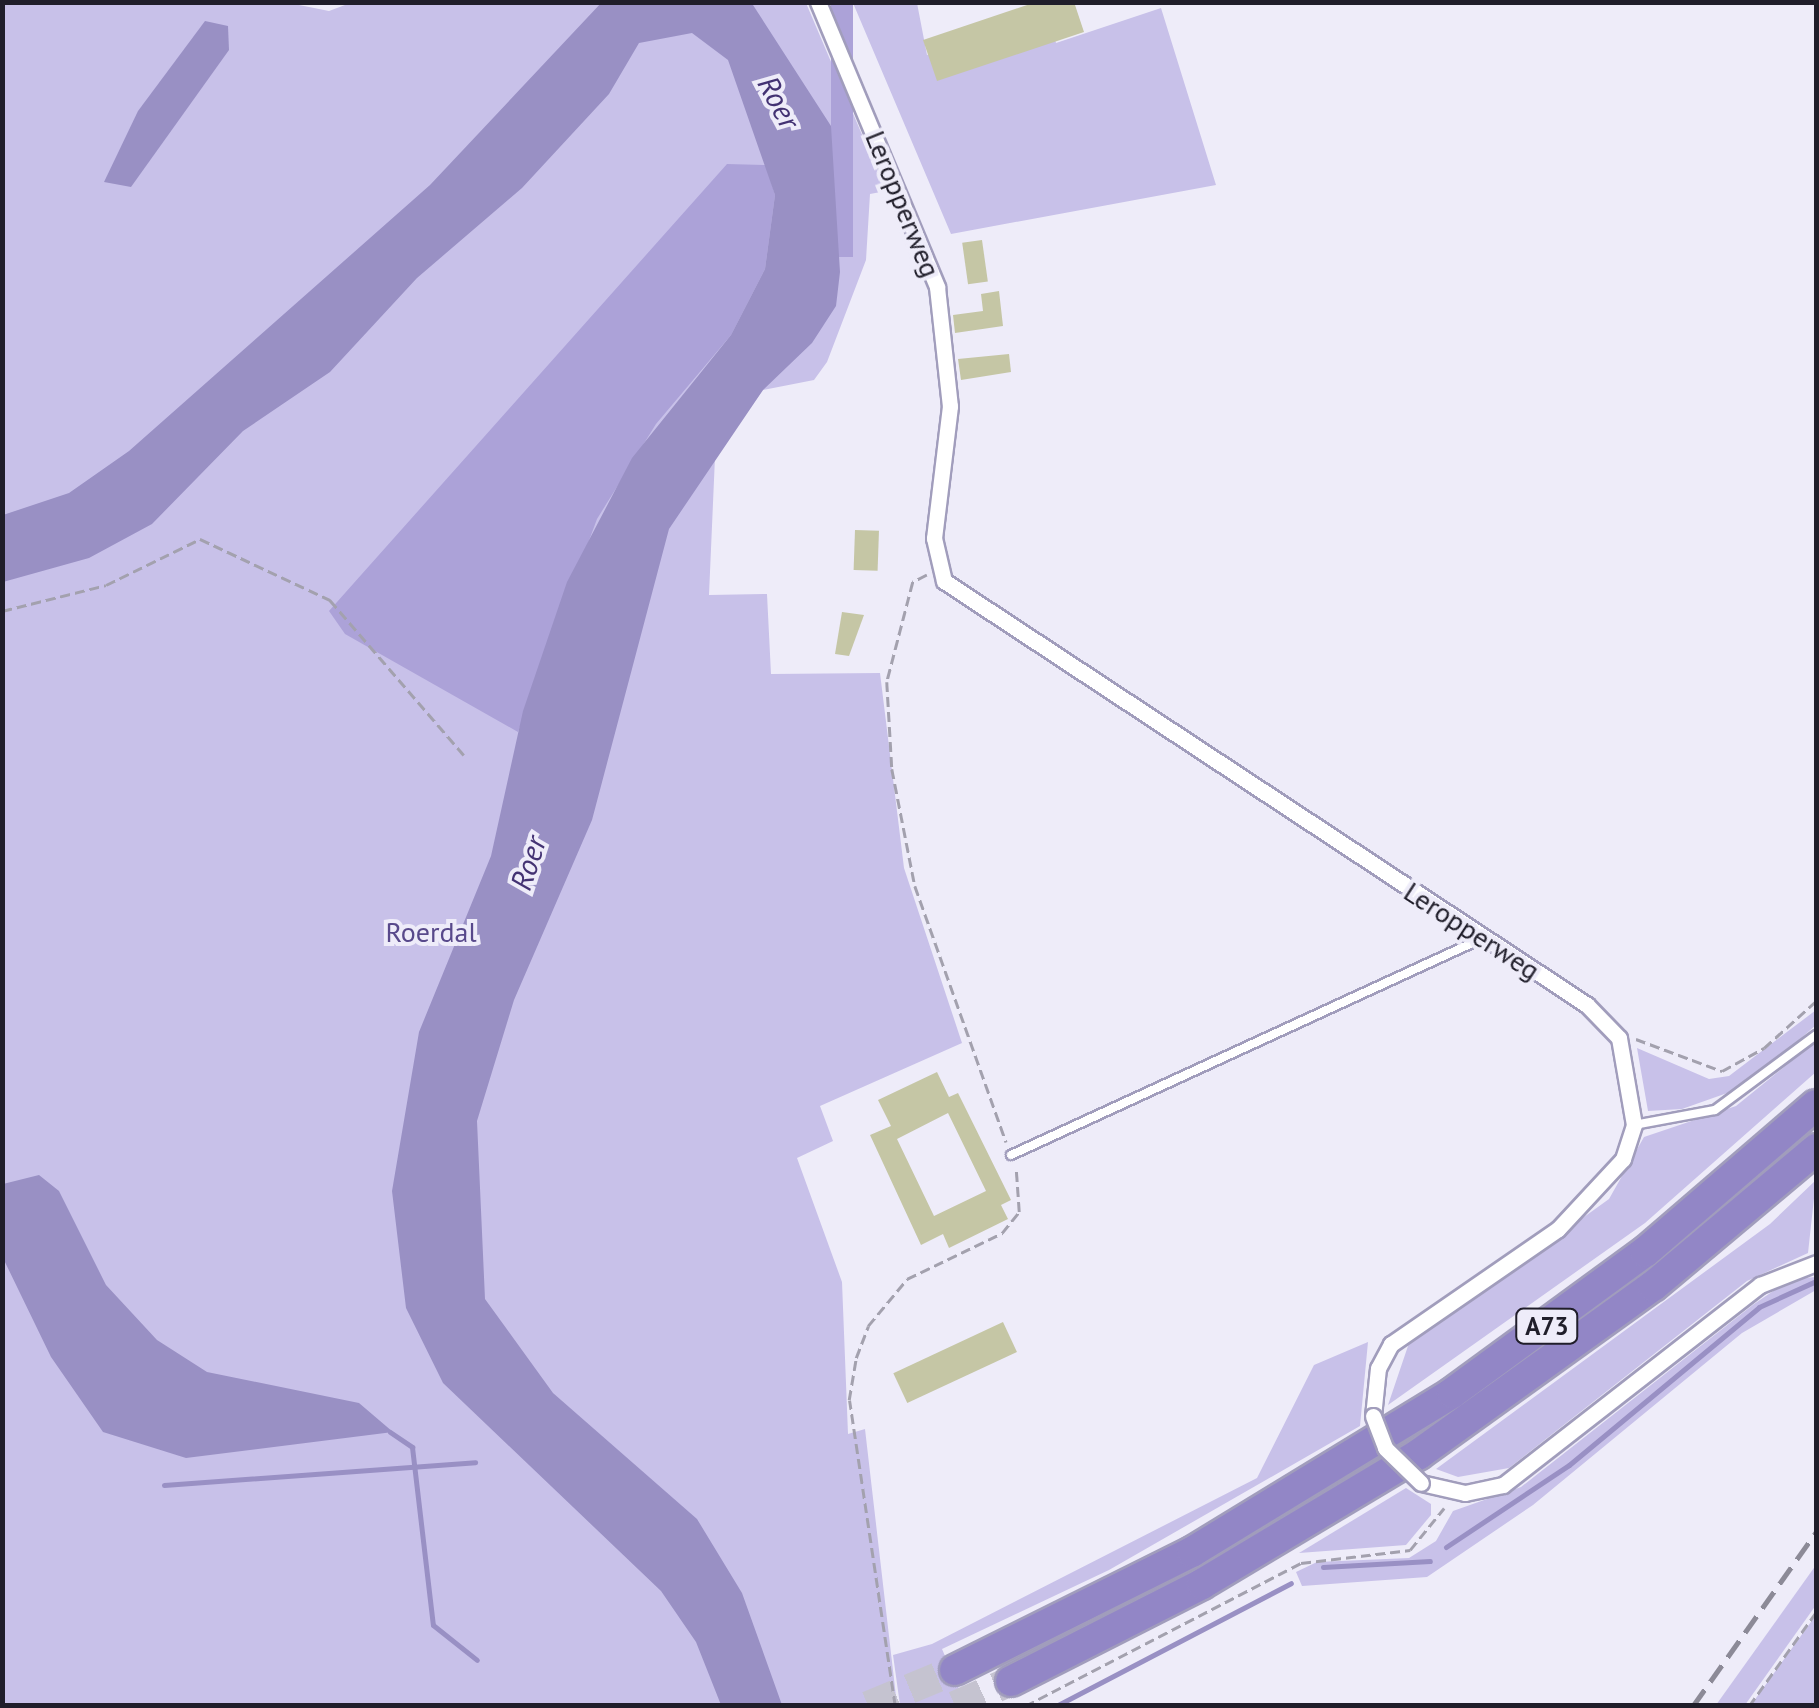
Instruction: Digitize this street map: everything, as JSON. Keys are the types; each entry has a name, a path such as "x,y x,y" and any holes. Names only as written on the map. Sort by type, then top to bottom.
{"highway":[{"name":"A73","path":"955,1670 1192,1552 1452,1393 1645,1252 1816,1106"},
{"name":"A73","path":"1018,1693 1419,1454 1653,1286 1816,1149"}],"street":[{"name":"Leropperweg","path":"818,2 936,286 950,406 934,538 939,568 973,606 1586,1005 1619,1038"},
{"path":"1619,1038 1634,1124 1595,1198 1391,1344 1378,1368 1372,1416 1385,1448 1421,1482 1465,1493 1503,1484 1760,1285 1816,1263"}],"lane":[{"path":"1011,1155 1483,938"},
{"path":"1634,1124 1714,1110 1816,1035"}],"path":[{"path":"2,611 106,586 200,539 330,600 464,755"},
{"path":"895,1706 849,1400 856,1358 868,1326 907,1279 1002,1233 1019,1212 1011,1155 915,886 892,769 887,682 913,582 939,568"},
{"path":"1619,1038 1649,1039 1700,1069 1722,1071 1816,1001"},
{"path":"1018,1693 1301,1563 1410,1550 1433,1531 1446,1502"},
{"path":"1749,1706 1816,1612"}],"green space":[{"name":"Roerdal","path":"284,2 329,11 353,2 806,3 886,191 870,194 866,260 827,362 814,380 763,390 715,457 709,595 767,594 771,674 880,673 904,868 962,1043 820,1106 833,1141 797,1158 842,1282 848,1434 865,1429 897,1705 3,1706 3,3"},
{"path":"853,3 917,3 927,55 1049,19 1056,43 1161,8 1216,185 951,234"},
{"path":"1816,1010 1816,1025 1747,1086 1682,1109 1648,1111 1637,1048 1709,1079 1729,1076"},
{"path":"1816,1041 1816,1072 1645,1223 1388,1405 1409,1343 1609,1199 1644,1137 1736,1106"},
{"path":"1816,1180 1808,1253 1747,1281 1509,1468 1458,1477 1436,1469 1770,1224"},
{"path":"1816,1277 1816,1290 1742,1333 1533,1505 1427,1577 1302,1586 1296,1572 1317,1562 1409,1558 1436,1541 1453,1511 1521,1487 1754,1304 1791,1279"},
{"path":"1368,1342 1360,1426 1109,1570 942,1649 966,1705 900,1705 893,1655 932,1644 1257,1478 1314,1365"},
{"path":"1406,1488 1431,1504 1431,1515 1406,1545 1299,1553"},
{"path":"1816,1565 1816,1605 1745,1705 1716,1705"},
{"path":"1816,1615 1816,1705 1751,1705"}],"shaded area":[{"path":"831,3 853,3 853,257 831,257"},
{"path":"727,164 766,165 775,195 765,269 731,335 656,424 597,519 518,732 345,634 329,611"}],"water":[{"name":"Roer","path":"602,2 753,5 831,126 840,272 836,306 812,343 763,390 669,529 592,820 514,1000 477,1121 485,1299 553,1393 697,1519 742,1593 782,1705 721,1705 696,1642 661,1591 443,1383 406,1308 392,1191 419,1032 491,856 523,711 567,582 632,458 731,335 765,269 775,195 728,60 692,33 639,43 609,94 522,188 417,278 330,372 243,431 152,524 89,558 3,582 3,515 69,493 129,451 430,185"},
{"path":"205,21 228,26 229,50 131,187 104,182 138,111"},
{"path":"39,1175 59,1191 106,1285 157,1340 207,1372 359,1403 393,1432 186,1458 103,1432 51,1357 3,1258 3,1184"}],"building":[{"path":"1036,2 1074,2 1084,32 937,81 923,40"},
{"path":"982,240 988,282 968,284 962,243"},
{"path":"999,291 1003,326 955,333 953,315 983,311 981,294"},
{"path":"1009,354 1011,372 961,380 958,359"},
{"path":"855,530 879,531 878,571 854,570"},
{"path":"842,612 864,615 849,656 835,654"},
{"path":"937,1072 949,1097 958,1093 1011,1200 1001,1205 1008,1219 949,1248 943,1234 921,1245 870,1135 891,1126 878,1100","holes":["948,1113 986,1191 934,1216 897,1139"]},
{"path":"1003,1322 1017,1352 907,1403 893,1373"}],"waterway":[{"path":"1446,1547 1569,1465 1759,1307 1816,1281"},
{"path":"390,1432 412,1447 433,1625 477,1660"},
{"path":"164,1485 475,1462"},
{"path":"1323,1567 1430,1561"},
{"path":"1056,1706 1291,1583"}],"tunnel":[{"path":"868,1706 955,1670"},
{"path":"955,1706 1011,1681"}],"railway":[{"path":"1693,1706 1816,1532"}]}
